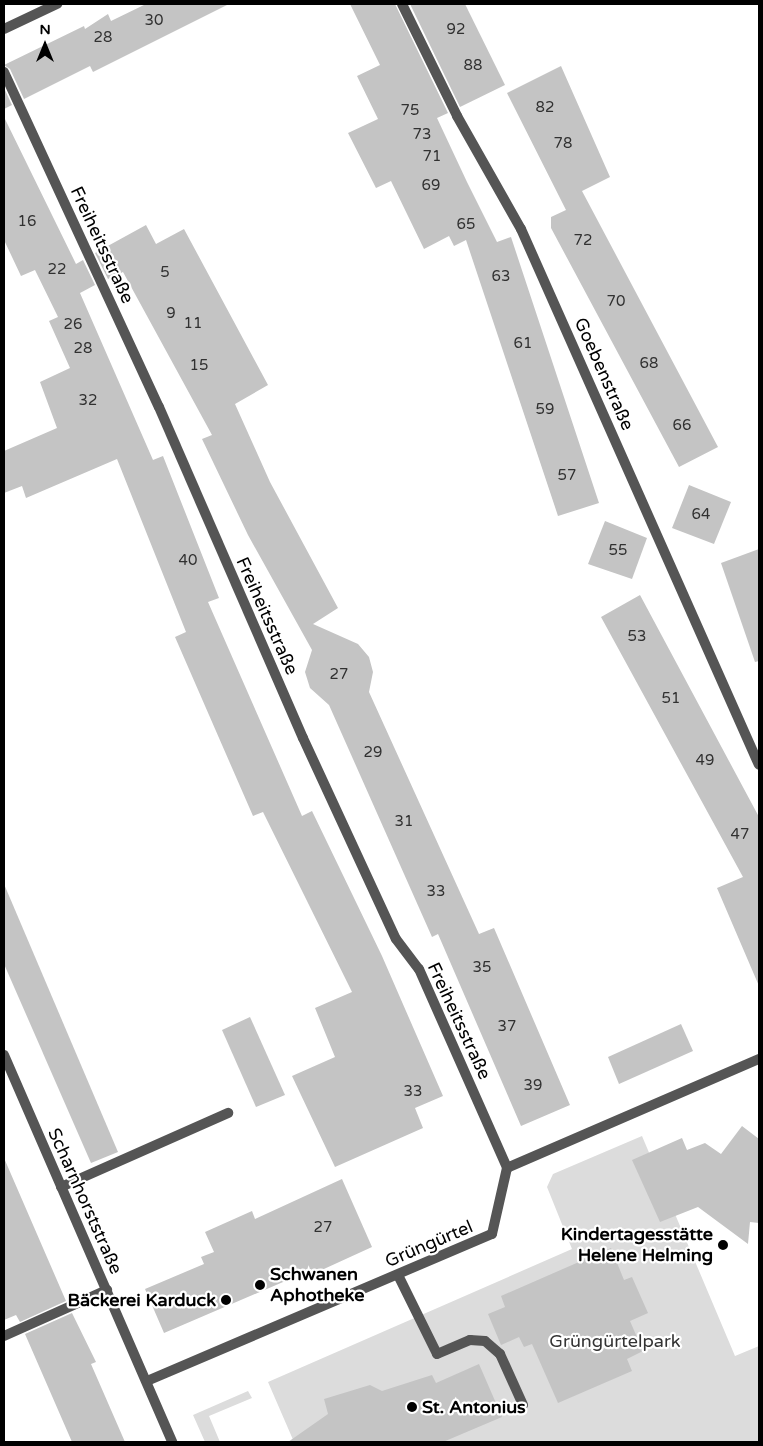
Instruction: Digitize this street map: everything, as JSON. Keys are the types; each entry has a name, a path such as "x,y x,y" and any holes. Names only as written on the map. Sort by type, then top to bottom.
{"street":[{"path":"4,30 57,4"},
{"name":"Goebenstraße","path":"402,4 457,116 521,229 759,765"},
{"name":"Freiheitsstraße","path":"4,72 159,407 299,729 396,939 419,969 507,1168"},
{"name":"Scharnhorststraße","path":"4,1055 172,1442"},
{"path":"507,1168 759,1059"},
{"path":"61,1187 228,1113"},
{"name":"Grüngürtel","path":"147,1381 492,1234 507,1168"},
{"path":"398,1275 437,1354 470,1340 485,1341 500,1354 523,1405"},
{"path":"4,1336 107,1290"}],"green space":[{"name":"Grüngürtelpark","path":"642,1136 735,1356 759,1346 759,1442 294,1442 268,1382 572,1249 547,1187 553,1174"},
{"path":"248,1391 252,1398 209,1416 220,1442 205,1442 193,1415"}],"building":[{"path":"146,4 229,4 93,72 90,66 24,99 10,69 4,65 84,26 85,29 108,14 111,21"},
{"path":"350,4 395,4 448,113 437,118 467,182 497,242 511,237 599,503 558,516 466,240 454,246 449,236 424,249 391,181 376,188 348,133 378,119 357,76 380,65"},
{"path":"410,4 465,4 505,85 460,107"},
{"path":"561,66 610,177 582,191 718,447 679,467 551,228 551,217 566,210 507,93"},
{"path":"4,88 12,105 4,109"},
{"path":"4,117 76,264 83,260 95,285 80,293 153,460 163,456 219,598 208,602 302,816 312,811 382,956 443,1096 415,1108 423,1128 335,1167 292,1076 335,1057 315,1008 352,992 263,812 253,816 175,637 186,632 117,459 26,498 22,486 4,493 4,451 57,428 40,382 70,368 49,321 58,317 35,270 21,276 4,240"},
{"path":"146,225 156,244 184,229 268,385 235,404 270,482 338,608 313,624 358,644 369,657 373,672 369,692 479,934 494,928 570,1105 521,1126 438,934 432,937 329,705 310,688 305,672 312,650 248,535 202,439 212,435 123,272 108,279 95,253"},
{"path":"689,485 731,502 714,544 672,528"},
{"path":"605,521 647,538 632,579 588,564"},
{"path":"759,549 759,661 755,662 721,563"},
{"path":"640,595 759,817 759,986 717,888 743,877 601,617"},
{"path":"4,884 118,1152 91,1163 4,964"},
{"path":"250,1017 285,1095 256,1107 222,1030"},
{"path":"681,1024 693,1051 619,1084 608,1057"},
{"path":"742,1126 759,1139 759,1223 750,1222 748,1244 698,1207 660,1222 632,1160 682,1138 687,1150 705,1143 721,1154"},
{"path":"4,1158 66,1301 20,1322 16,1315 4,1320"},
{"path":"342,1179 372,1247 313,1274 311,1270 164,1333 145,1289 204,1264 201,1257 214,1252 205,1232 252,1211 255,1219"},
{"path":"611,1248 624,1280 632,1277 648,1313 630,1321 643,1351 627,1359 632,1371 558,1403 532,1344 524,1347 519,1337 501,1345 488,1314 505,1307 501,1296"},
{"path":"72,1313 96,1362 91,1364 125,1442 72,1442 25,1334"},
{"name":"St. Antonius","path":"479,1364 502,1417 443,1442 288,1442 328,1414 324,1399 370,1385 382,1391 432,1375 436,1383"}],"place":[{"name":"Kindertagesstätte Helene Helming","path":"723,1245"},
{"name":"Schwanen Aphotheke","path":"260,1285"},
{"name":"Bäckerei Karduck","path":"226,1300"},
{"name":"St. Antonius","path":"412,1407"}]}
